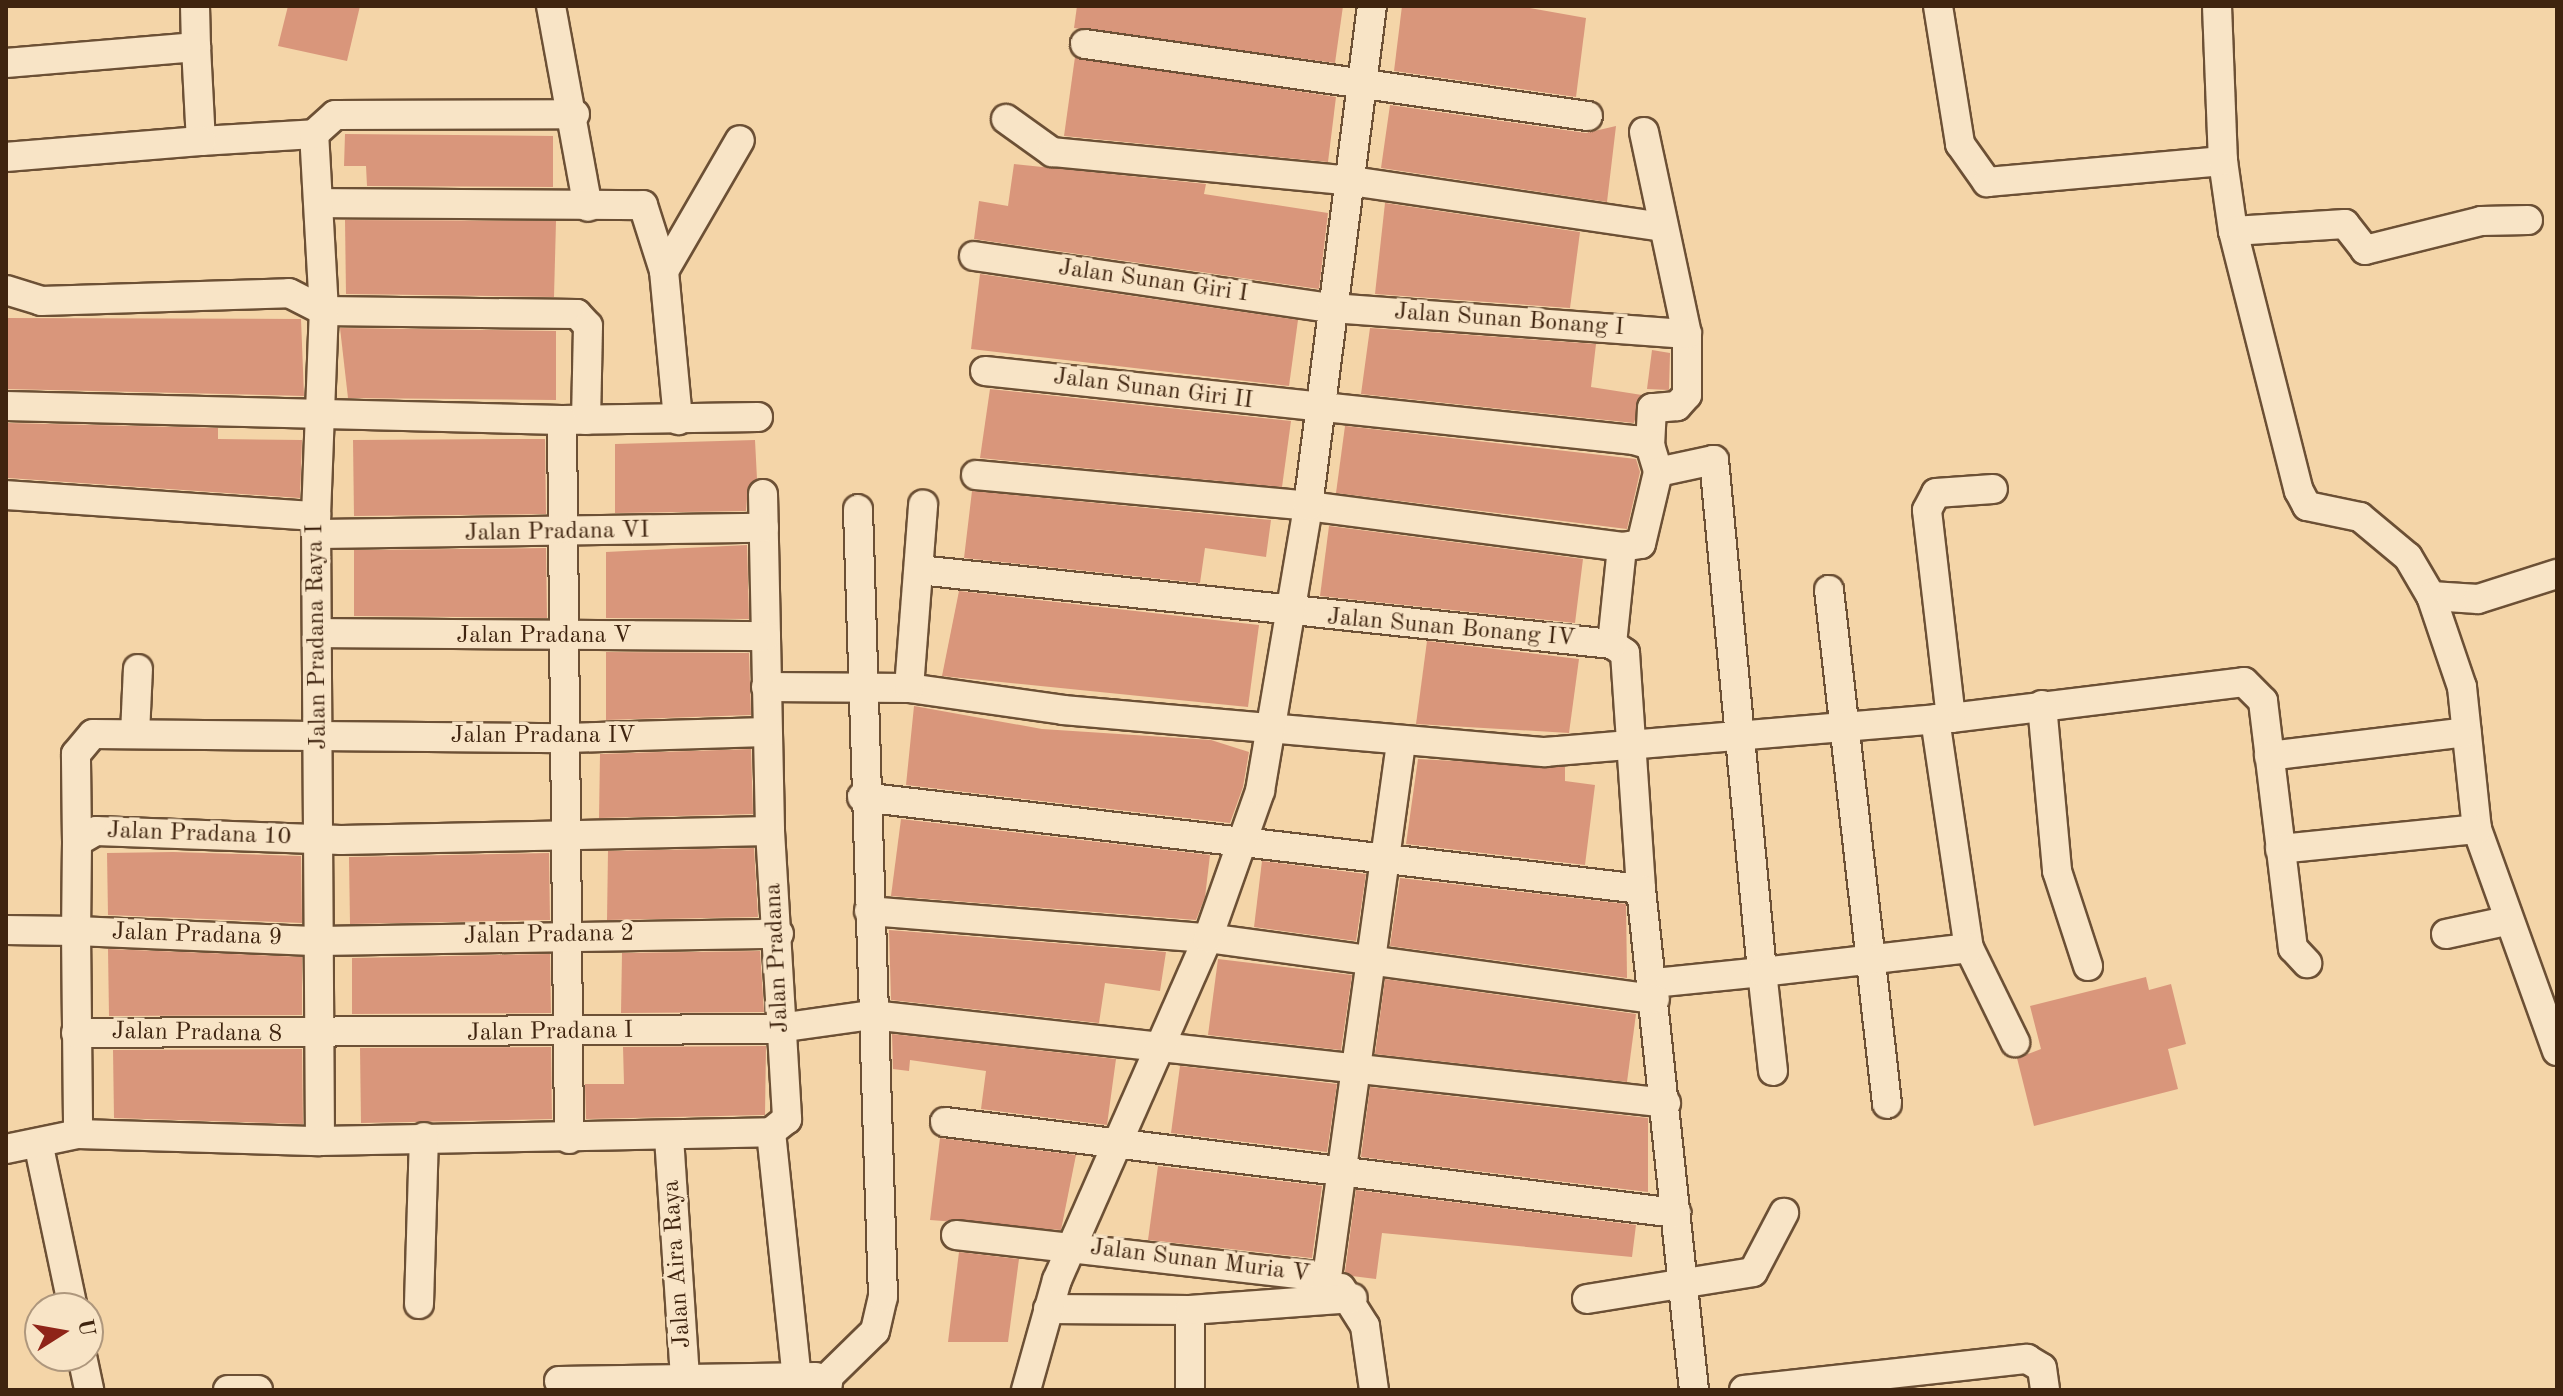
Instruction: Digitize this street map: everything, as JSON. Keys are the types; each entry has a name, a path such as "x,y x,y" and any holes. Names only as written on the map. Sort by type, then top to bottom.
{"street":[{"path":"195,6 201,141"},
{"path":"551,6 575,114 588,207"},
{"path":"1026,1390 1048,1309 1072,1246 1208,938 1247,839 1272,729 1308,506 1332,308 1365,83 1372,6"},
{"path":"1938,6 1960,144 1987,182 2223,161"},
{"path":"2217,6 2223,161 2233,231 2307,506 2360,517 2408,557 2431,596 2462,687 2477,829 2506,921 2525,953 2557,1051"},
{"path":"1085,44 1588,116"},
{"path":"6,63 196,47"},
{"path":"6,157 314,134 335,115 575,114"},
{"path":"1006,119 1052,152 1351,181 1661,227"},
{"path":"976,475 1308,506 1622,547 1641,544 1658,472 1650,445 1652,408 1677,406 1687,395 1687,334 1661,227 1644,132"},
{"name":"Jalan Pradana Raya I","path":"314,134 324,311 325,409 316,525 321,633 320,1141"},
{"path":"664,271 740,140"},
{"path":"319,203 438,199 588,207 643,205 664,271 678,420"},
{"path":"2233,231 2345,224 2365,250 2481,221 2528,220"},
{"name":"Jalan Sunan Giri I","path":"974,256 1332,308"},
{"path":"6,290 41,301 289,293 324,311 577,314 588,326 574,420 567,534 569,1139"},
{"name":"Jalan Sunan Bonang I","path":"1332,308 1687,334"},
{"name":"Jalan Sunan Giri II","path":"985,371 1650,445"},
{"path":"6,406 325,409 574,420 758,417"},
{"path":"1658,472 1708,460 1720,466 1736,731 1773,1071"},
{"path":"1993,489 1936,493 1927,510 1943,718 1969,948 2015,1042"},
{"path":"763,494 764,528"},
{"name":"Jalan Pradana VI","path":"6,495 316,525 567,534 764,528"},
{"path":"909,688 923,505"},
{"path":"559,1381 587,1386 686,1387 797,1378 828,1383 875,1331 883,1297 862,797 858,509"},
{"name":"Jalan Pradana","path":"764,528 766,732 787,1119 771,1132"},
{"path":"1622,547 1612,644 1625,653 1641,889 1694,1390"},
{"name":"Jalan Sunan Bonang IV","path":"919,570 1290,614 1612,644"},
{"path":"2431,596 2478,599 2557,574"},
{"path":"1829,590 1887,1104"},
{"name":"Jalan Pradana V","path":"321,633 565,639 766,636"},
{"path":"135,734 138,669"},
{"path":"766,687 909,688 1401,743 1545,752 1633,747 1736,731 1943,718 2244,682 2263,701 2293,948 2307,963"},
{"path":"2042,705 2057,871 2088,966"},
{"name":"Jalan Pradana IV","path":"77,842 82,742 93,734 567,738 766,732"},
{"path":"2269,756 2467,732"},
{"path":"1374,1390 1365,1326 1353,1298 1327,1277 1359,1069 1401,743"},
{"path":"862,797 1247,839 1641,889"},
{"path":"2280,849 2477,829"},
{"name":"Jalan Pradana 10","path":"78,1134 77,842 96,831 319,839 568,838 770,831"},
{"path":"869,911 1208,938 1373,964 1654,991 1762,972 1969,948"},
{"path":"2446,934 2506,921"},
{"name":"Jalan Pradana 9","path":"6,930 319,941"},
{"name":"Jalan Pradana 2","path":"319,941 779,934"},
{"name":"Jalan Pradana I","path":"319,1036 781,1028 872,1015 1160,1042 1359,1069 1666,1103"},
{"name":"Jalan Pradana 8","path":"76,1033 319,1036"},
{"path":"945,1122 1118,1141 1344,1173 1676,1213"},
{"path":"6,1149 39,1147 78,1134 320,1141 424,1137 569,1139 771,1132 797,1378"},
{"path":"419,1304 424,1137"},
{"name":"Jalan Aira Raya","path":"669,1137 686,1387"},
{"path":"39,1147 70,1292"},
{"path":"1587,1299 1753,1272 1784,1213"},
{"name":"Jalan Sunan Muria V","path":"956,1235 1327,1277"},
{"path":"1048,1309 1190,1310 1353,1298"},
{"path":"1190,1310 1190,1390"},
{"path":"1744,1390 1937,1381 2027,1359 2042,1368 2045,1390"},
{"path":"228,1390 258,1390"}],"building":[{"path":"288,6 360,6 347,61 278,46"},
{"path":"1077,6 1343,6 1335,63 1074,28"},
{"path":"1402,6 1519,6 1586,18 1576,97 1394,71"},
{"path":"1075,57 1336,97 1328,162 1064,136"},
{"path":"1390,105 1586,133 1616,126 1607,202 1381,168"},
{"path":"345,134 553,136 553,187 367,186 366,166 344,166"},
{"path":"1014,164 1206,184 1204,194 1328,213 1319,289 974,239 979,201 1008,206"},
{"path":"1385,203 1580,232 1570,308 1375,294"},
{"path":"345,220 556,221 554,297 346,294"},
{"path":"980,274 1298,320 1289,386 971,349"},
{"path":"6,318 301,319 304,396 6,389"},
{"path":"340,328 556,331 556,400 348,398"},
{"path":"1370,328 1596,344 1591,387 1642,395 1634,423 1361,394"},
{"path":"1652,350 1670,353 1669,390 1647,389"},
{"path":"990,389 1291,421 1282,487 980,458"},
{"path":"8,423 218,428 218,439 302,440 300,498 8,478"},
{"path":"1345,426 1636,459 1640,472 1627,529 1336,493"},
{"path":"545,439 546,514 354,516 353,440"},
{"path":"755,440 757,479 748,487 746,511 615,513 615,444"},
{"path":"972,491 1271,520 1266,557 1205,548 1200,583 964,558"},
{"path":"1329,526 1583,559 1575,623 1320,596"},
{"path":"747,545 749,619 606,618 606,552"},
{"path":"546,548 547,618 354,616 354,550"},
{"path":"959,591 1259,625 1248,707 942,676"},
{"path":"1427,641 1579,659 1569,733 1416,724"},
{"path":"606,652 749,653 751,715 606,720"},
{"path":"914,706 1042,729 1211,740 1249,752 1243,787 1230,823 906,785"},
{"path":"751,749 753,814 599,818 600,754"},
{"path":"1418,759 1565,767 1565,781 1595,785 1585,865 1406,844"},
{"path":"901,819 1210,855 1205,897 1196,920 891,896"},
{"path":"754,848 758,917 607,920 608,851"},
{"path":"107,853 301,856 302,923 108,915"},
{"path":"549,853 550,920 350,924 349,857"},
{"path":"1262,861 1366,874 1356,941 1254,927"},
{"path":"1400,878 1626,904 1627,978 1390,946"},
{"path":"889,930 1166,952 1160,991 1105,983 1099,1023 891,1000"},
{"path":"108,949 302,957 302,1015 109,1016"},
{"path":"760,951 764,1012 621,1013 622,953"},
{"path":"550,954 551,1013 352,1014 352,958"},
{"path":"1218,959 1352,975 1341,1050 1208,1035"},
{"path":"2146,977 2149,990 2171,984 2186,1044 2168,1049 2178,1089 2034,1126 2017,1058 2041,1049 2030,1006"},
{"path":"1385,979 1636,1014 1627,1082 1375,1054"},
{"path":"892,1034 1116,1059 1107,1125 981,1109 986,1071 910,1060 909,1071 893,1069"},
{"path":"766,1046 765,1115 586,1119 585,1084 624,1084 623,1047"},
{"path":"551,1047 552,1119 361,1123 360,1048"},
{"path":"302,1049 303,1124 114,1118 113,1050"},
{"path":"1180,1066 1337,1084 1327,1152 1171,1133"},
{"path":"1370,1087 1648,1118 1648,1192 1361,1157"},
{"path":"940,1138 1076,1155 1061,1230 930,1220"},
{"path":"1158,1166 1322,1186 1312,1258 1148,1240"},
{"path":"1356,1190 1636,1225 1632,1257 1382,1233 1376,1279 1352,1276 1345,1272"},
{"path":"959,1252 1019,1259 1008,1342 948,1342"}]}
